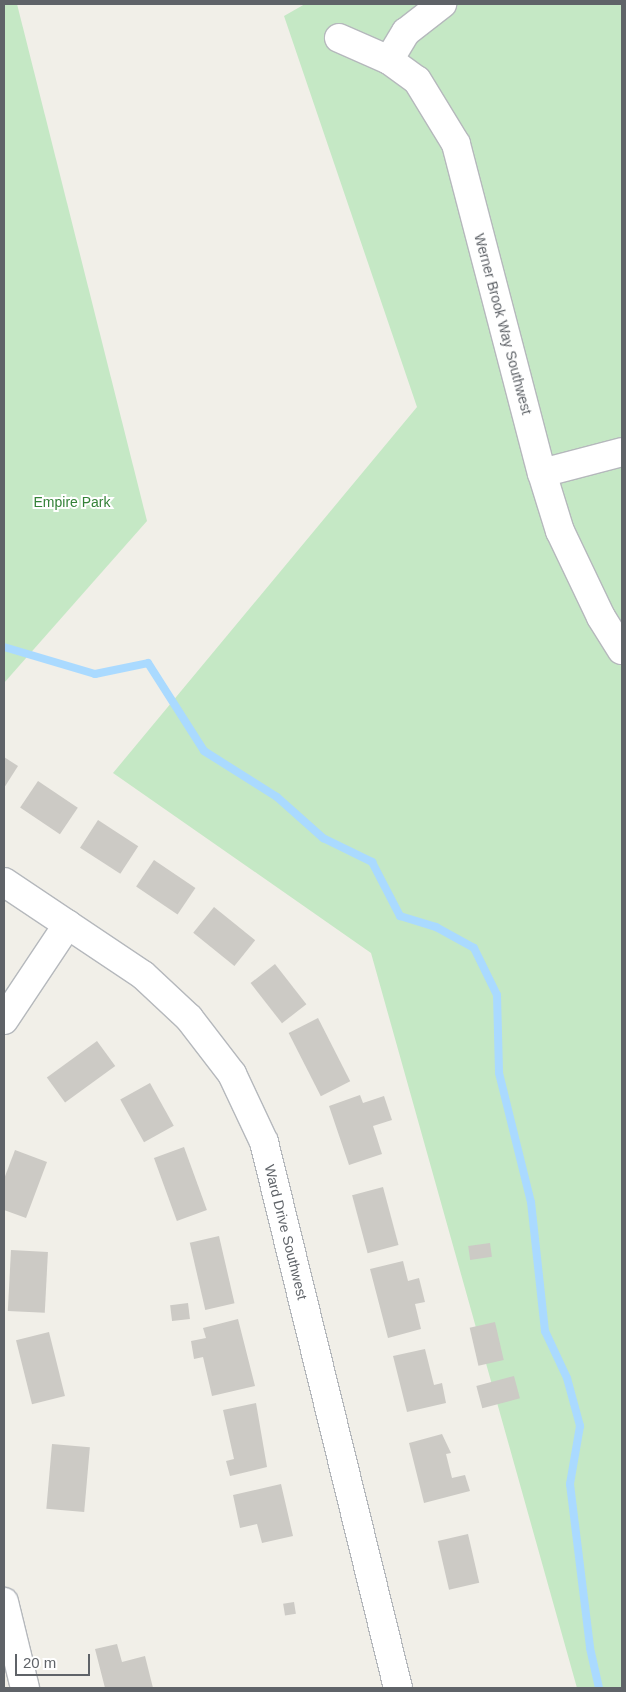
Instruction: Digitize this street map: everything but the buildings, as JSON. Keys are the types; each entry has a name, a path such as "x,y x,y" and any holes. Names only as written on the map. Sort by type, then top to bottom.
{"street":[{"path":"389,60 406,32 442,4"},
{"name":"Werner Brook Way Southwest","path":"339,38 389,60 417,80 456,144 542,473 579,574 622,650"},
{"path":"542,473 622,452"},
{"name":"Ward Drive Southwest","path":"4,882 143,975 190,1018 232,1074 264,1142 398,1688"},
{"path":"4,1020 68,924"},
{"path":"4,1602 25,1688"}],"green space":[{"name":"Empire Park","path":"4,4 17,4 147,521 4,683"},
{"path":"305,4 622,4 622,1688 577,1688 371,953 113,773 417,407 284,16"}],"waterway":[{"path":"4,647 95,674 148,663 204,751 277,797 323,838 372,862 400,916 436,927 474,948 497,995 499,1073 531,1202 545,1331 567,1378 580,1426 570,1484 590,1648 599,1688"}]}
